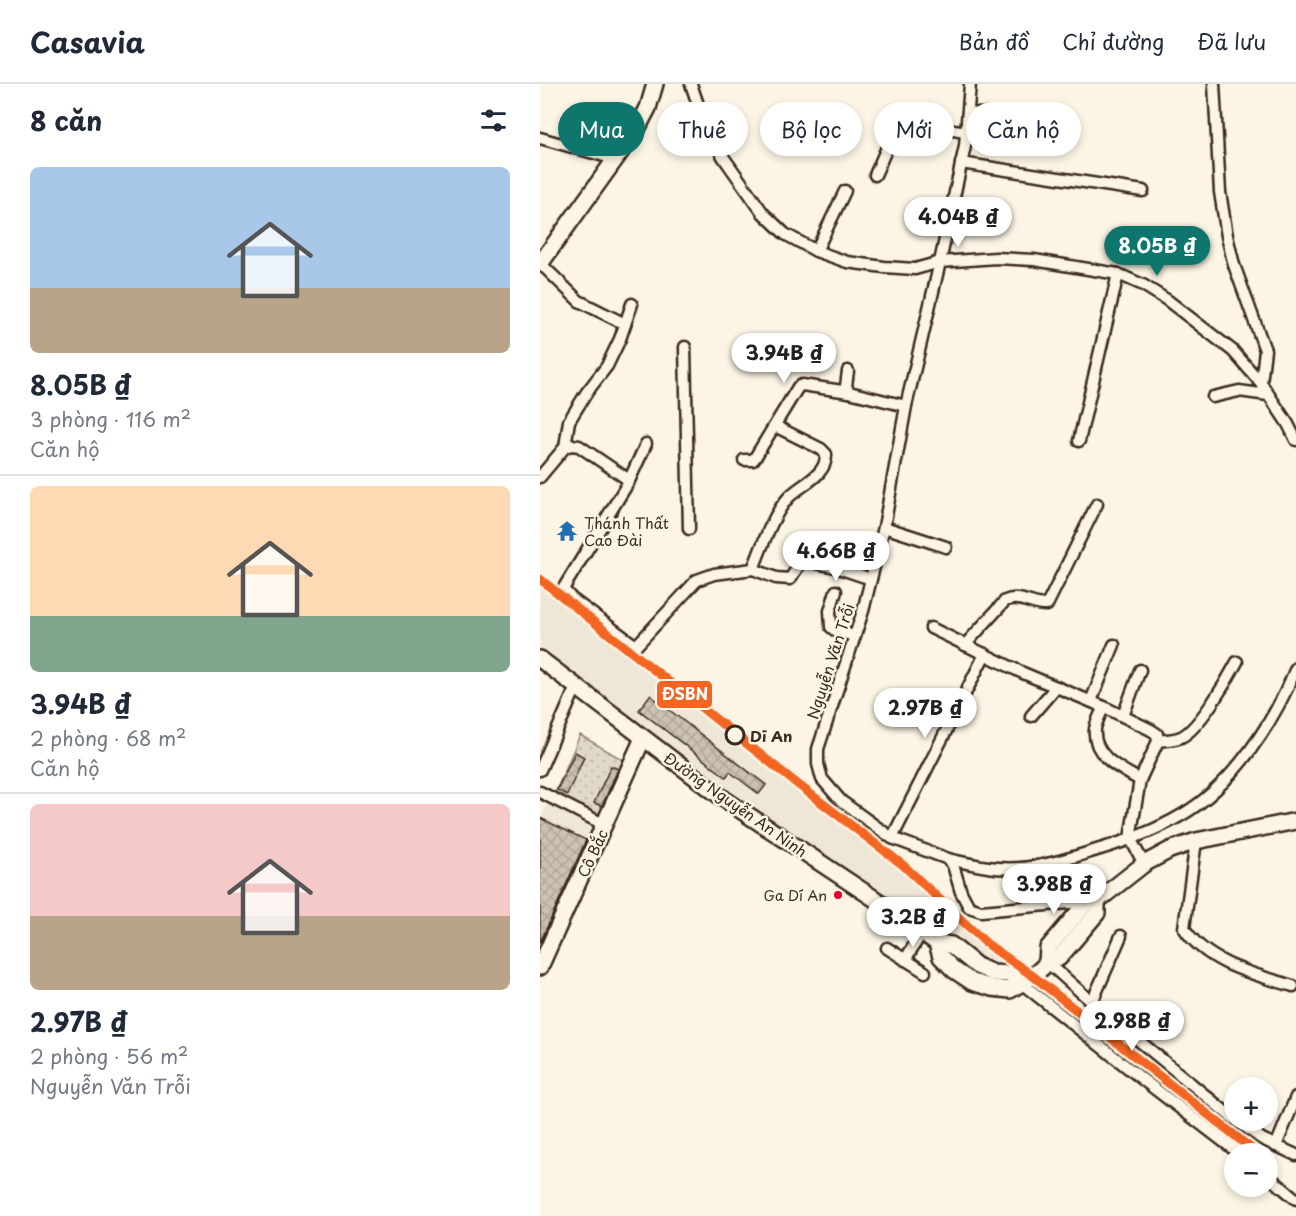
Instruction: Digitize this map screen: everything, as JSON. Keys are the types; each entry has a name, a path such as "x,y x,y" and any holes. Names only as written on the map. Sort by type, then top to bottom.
{"main road":[{"path":"540,263 642,118 655,84"},
{"name":"Đường Nguyễn An Ninh","path":"540,659 724,799 937,943 941,957 954,970 972,981 992,988 1010,990 1038,972 1047,962 1059,958 1097,913 1097,901 1144,864 1170,850 1196,841 1296,821"},
{"name":"Cô Bắc","path":"540,967 644,738"}],"street":[{"path":"691,84 705,125 724,158 763,213 785,234 816,251 847,262 915,269 940,262 996,258 1034,260 1118,274 1143,285 1175,305 1233,351 1261,383 1296,440"},
{"name":"Nguyễn Văn Trỗi","path":"969,102 970,84"},
{"path":"1214,84 1220,192 1225,225 1234,265 1265,350 1261,383"},
{"path":"875,175 895,129 899,126 966,132"},
{"name":"Nguyễn Văn Trỗi","path":"966,132 940,262 906,406 884,527 855,636 818,749 818,764 822,779 841,801 892,838 948,859 990,868 1040,866 1130,838 1181,816 1212,793 1241,762 1268,725 1286,693 1296,668"},
{"path":"540,138 615,159"},
{"path":"961,163 1143,191"},
{"path":"816,251 845,190"},
{"path":"540,263 579,301 625,324"},
{"path":"1079,441 1118,274"},
{"path":"540,477 565,447 569,421 607,366 632,304"},
{"path":"685,347 689,529"},
{"path":"848,371 846,386 849,392"},
{"path":"744,460 753,460 798,387 802,385 849,392 906,406"},
{"path":"1213,397 1239,392 1268,395"},
{"path":"753,569 766,535 788,499 822,471 826,463 826,454 821,449 775,426"},
{"path":"646,444 628,483 563,589 572,599 633,646 638,644 697,580 714,574 753,569 776,578 790,579 801,562 806,561 835,567 871,579"},
{"path":"565,447 579,446 622,473 628,483"},
{"path":"965,645 1005,601 1011,598 1019,598 1037,606 1047,605 1097,504"},
{"path":"884,527 946,547"},
{"path":"836,591 830,611 831,627 836,631 855,636"},
{"path":"931,628 1104,707 1157,734 1158,741 1140,780 1130,838 1144,864"},
{"path":"1090,701 1114,645"},
{"path":"892,838 985,654"},
{"path":"1158,741 1181,738 1189,732 1217,697 1237,662"},
{"path":"1123,716 1140,670"},
{"path":"540,770 576,687"},
{"path":"1031,716 1056,687"},
{"path":"1104,707 1095,729 1099,747 1110,763 1140,780"},
{"path":"540,792 605,825"},
{"path":"1196,841 1184,928 1192,940 1232,967 1293,986"},
{"path":"948,859 953,865 961,892 969,907 975,909 993,910 1097,901"},
{"path":"905,960 922,932"},
{"path":"1092,1002 1121,936"},
{"path":"887,948 925,972"},
{"path":"1047,962 1224,1111"},
{"path":"1020,982 1226,1143"},
{"path":"1277,1143 1296,1097"},
{"path":"1252,1131 1271,1143"},
{"path":"1278,1147 1296,1155"},
{"path":"1278,1184 1296,1199"}],"shaded area":[{"path":"540,577 898,857 939,893 980,934 1020,964 1009,971 1000,971 973,955 732,796 540,649"},
{"path":"580,735 625,761 600,815 555,793"},
{"path":"553,793 600,815 540,953 540,821"}],"building":[{"path":"650,695 766,785 759,794 730,772 726,777 639,710"},
{"path":"575,752 584,757 567,795 557,790"},
{"path":"611,766 618,769 602,806 594,803"},
{"path":"540,818 586,840 540,943"}],"transit line":[{"name":"ĐSBN","path":"540,579 796,783 903,865 987,944 1033,976 1244,1143"}],"place":[{"name":"Thánh Thất Cao Đài","path":"567,531"},
{"name":"Dĩ An","path":"735,735"},
{"name":"Ga Dĩ An","path":"838,895"}]}
